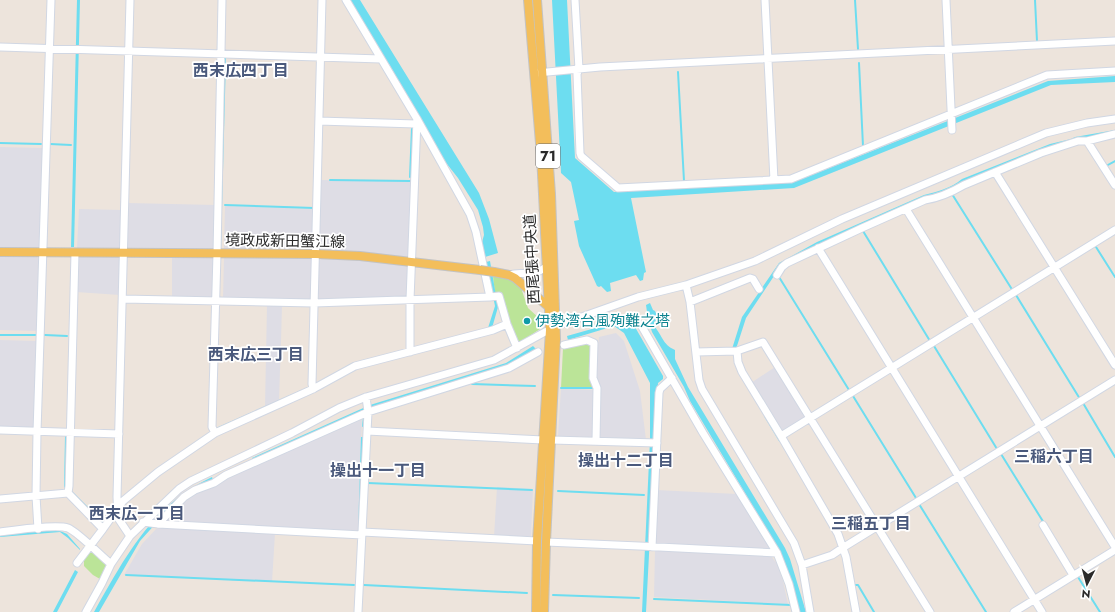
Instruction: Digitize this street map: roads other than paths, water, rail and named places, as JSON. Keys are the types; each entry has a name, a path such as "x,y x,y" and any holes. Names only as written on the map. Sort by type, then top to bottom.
{"main road":[{"name":"西尾張中央道","path":"528,0 541,72 540,154 548,307 553,328 552,440 536,612"},
{"name":"西尾張中央道","path":"537,0 551,194 555,313 543,440 542,542 544,612"},
{"name":"境政成新田蟹江線","path":"0,252 316,254 360,256 480,270 509,275 516,278 555,313"}],"street":[{"path":"38,528 36,496 37,432 51,0"},
{"path":"130,0 117,505 118,518 130,536"},
{"path":"214,430 215,301 222,0"},
{"path":"313,386 322,0"},
{"path":"346,0 470,214 476,232 490,297"},
{"path":"575,0 581,156 618,188 791,179 1048,75 1115,70"},
{"path":"765,0 774,180"},
{"path":"946,0 952,130"},
{"path":"541,72 577,70 608,66 948,51 1115,41"},
{"path":"0,47 381,59"},
{"path":"86,612 111,564 130,536 146,523 179,489 200,483 339,408 366,401 494,360 553,328 638,297 686,285 754,261 842,219 1046,133 1087,123 1115,119"},
{"path":"319,121 416,121"},
{"path":"410,349 410,300 416,121"},
{"path":"777,275 782,267 787,263 925,200 934,199 1041,153 1078,141 1087,141 1115,134"},
{"path":"1087,141 1115,185"},
{"path":"995,172 1115,365"},
{"path":"906,208 1115,548 1014,612"},
{"path":"781,436 1115,230"},
{"path":"818,248 1042,612"},
{"path":"75,253 69,490 103,529"},
{"path":"509,275 514,273 534,274 546,267"},
{"path":"690,302 750,278 754,279 759,289"},
{"path":"686,285 690,302 699,380 702,388 794,543 802,565 810,612"},
{"path":"123,299 314,304 499,296 507,324 517,348"},
{"path":"77,563 103,529 117,505 137,488 214,430 356,366 410,349 493,330 507,324"},
{"path":"641,325 703,433 777,554 789,584 796,612"},
{"path":"564,345 587,340 594,343 593,378 597,388 596,441"},
{"path":"696,352 737,351 763,342 930,612"},
{"path":"737,351 738,362 742,372 781,436 844,547 850,572 856,612"},
{"path":"200,483 214,483 226,474 368,412 509,368 538,352"},
{"path":"652,547 659,393 660,389 672,378"},
{"path":"802,565 832,556 844,547 1115,380"},
{"path":"358,612 368,412 366,401"},
{"path":"0,430 119,434"},
{"path":"367,431 543,440"},
{"path":"552,440 656,443"},
{"path":"158,524 184,497 195,490 200,483"},
{"path":"0,499 36,496 69,490"},
{"path":"146,523 639,546 777,554"},
{"path":"1043,525 1073,575"},
{"path":"0,532 55,526 66,528 76,533 111,564"}],"water":[{"path":"77,0 80,0 74,247 71,247"},
{"path":"349,0 360,0 479,193 489,219 498,253 485,257 482,242 484,235 483,227 478,210 458,178 443,159 389,64 386,62"},
{"path":"552,0 567,0 575,158 614,192 794,182 1048,81 1115,76 1115,82 1051,85 794,188 631,198 646,272 644,273 643,280 640,281 636,275 610,283 611,291 607,292 601,286 597,286 579,246 574,221 579,220 571,182 561,173"},
{"path":"223,57 226,57 221,248 219,248"},
{"path":"1115,130 1115,132 1053,148 780,267 746,318 736,349 732,349 742,317 779,263 817,242 924,195 944,189 962,179 1050,144 1075,137"},
{"path":"490,261 498,307 492,328 356,364 310,388 216,429 121,500 120,499 156,469 216,428 315,384 352,363 488,328 495,306 486,262"},
{"path":"650,303 658,318 654,322 654,326 665,342 675,350 675,359 688,387 785,548 790,559 806,612 799,612 779,550 690,401 684,387 652,332 646,312 646,305"},
{"path":"619,315 622,321 635,327 663,376 663,379 658,383 646,612 642,612 650,440 650,383 624,333 614,326 568,340 567,336 613,323 613,317"},
{"path":"533,346 536,349 507,366 371,408 253,461 252,458 370,405 506,363"},
{"path":"65,436 68,436 67,486 105,524 103,525 64,487"},
{"path":"361,437 364,437 360,531 358,531"},
{"path":"212,477 213,480 198,487 158,521 140,541 99,612 94,612 129,552 142,534 173,502 191,489"},
{"path":"58,530 67,534 80,550 60,532 0,537 0,534"},
{"path":"75,570 78,572 57,612 53,612"}],"waterway":[{"path":"855,0 858,49"},
{"path":"1035,0 1037,41"},
{"path":"859,63 863,146"},
{"path":"678,72 684,181"},
{"path":"410,177 412,128"},
{"path":"0,143 41,144"},
{"path":"50,144 71,145"},
{"path":"1106,166 1115,161"},
{"path":"330,180 410,181"},
{"path":"952,194 1013,291"},
{"path":"225,205 314,208"},
{"path":"863,231 930,341"},
{"path":"1096,247 1115,277"},
{"path":"779,277 849,390"},
{"path":"1016,295 1080,399"},
{"path":"0,335 37,335"},
{"path":"45,335 67,336"},
{"path":"934,346 997,449"},
{"path":"472,384 535,386"},
{"path":"561,388 594,388"},
{"path":"853,396 916,498"},
{"path":"1083,403 1115,457"},
{"path":"765,416 780,441"},
{"path":"363,426 364,417"},
{"path":"1001,454 1044,523"},
{"path":"368,483 532,490"},
{"path":"558,491 644,495"},
{"path":"919,504 986,612"},
{"path":"126,575 354,585"},
{"path":"1078,577 1100,612"},
{"path":"364,585 527,593"},
{"path":"855,585 858,585 874,612"},
{"path":"553,595 639,598"},
{"path":"654,599 791,605"}],"place":[{"name":"伊勢湾台風殉難之塔","path":"527,321"}],"district":[{"name":"西末広四丁目","path":"241,70"},
{"name":"西末広三丁目","path":"256,354"},
{"name":"三稲六丁目","path":"1054,456"},
{"name":"操出十二丁目","path":"626,460"},
{"name":"操出十一丁目","path":"378,470"},
{"name":"西末広一丁目","path":"137,513"},
{"name":"三稲五丁目","path":"871,523"}]}
